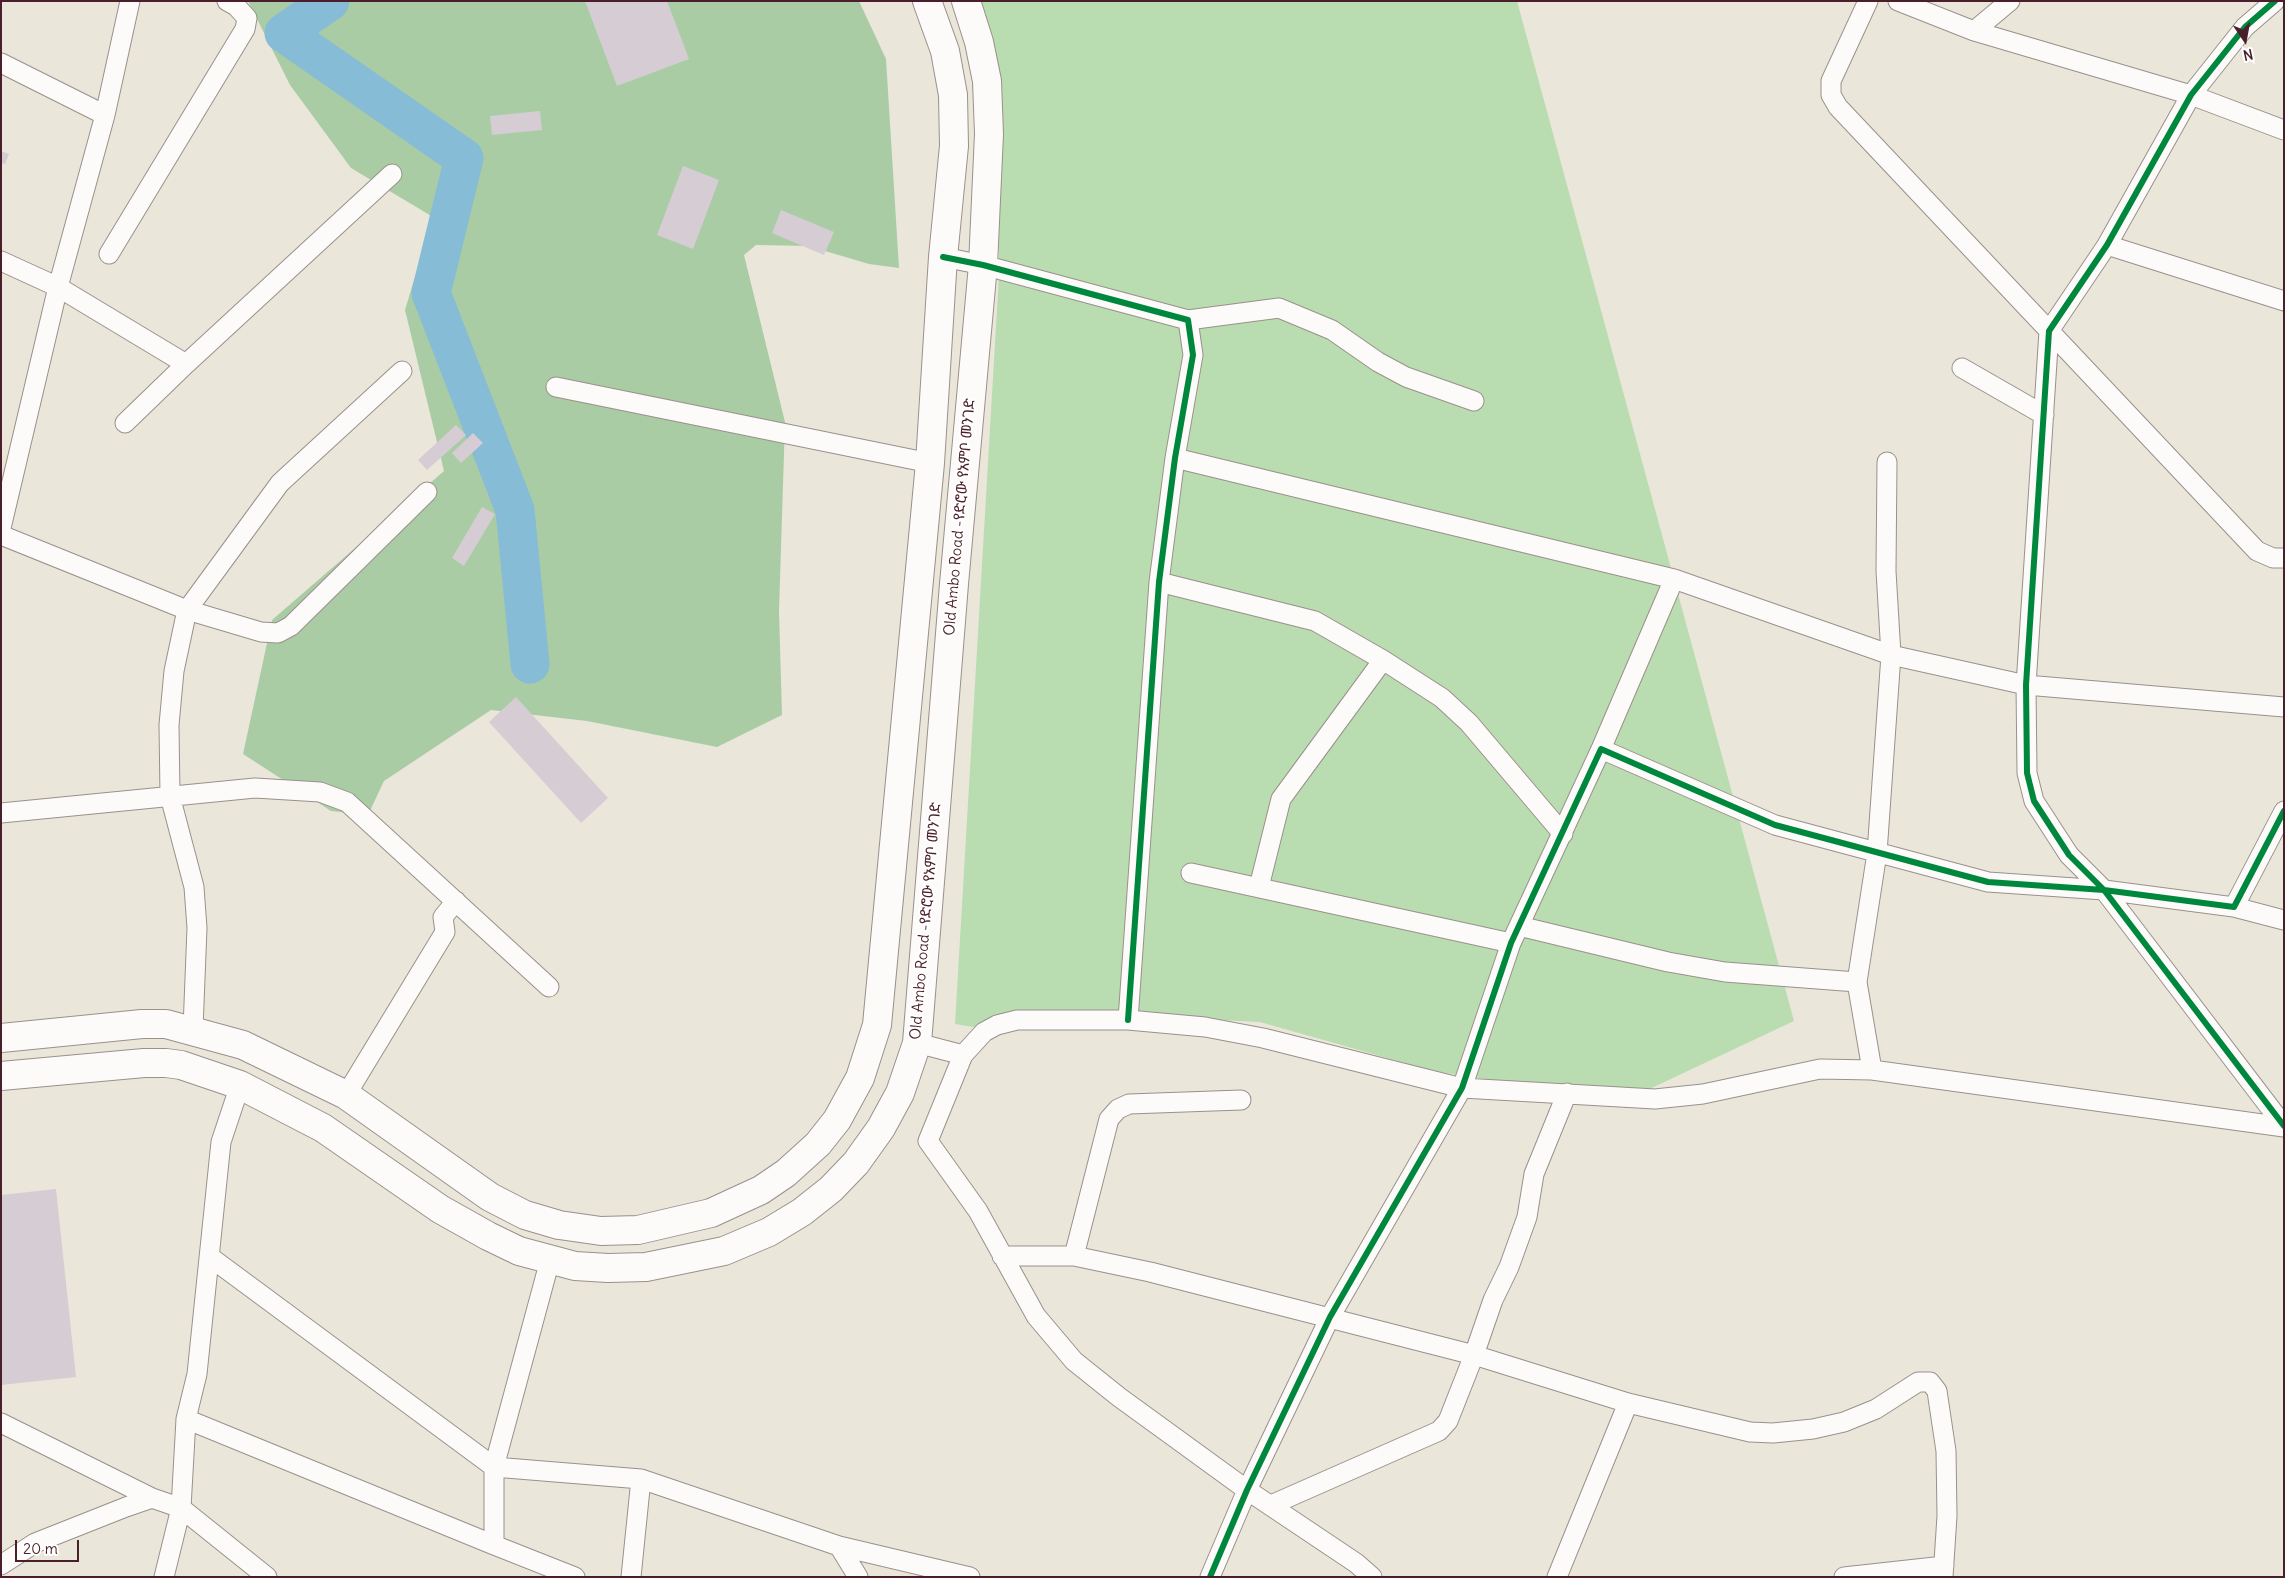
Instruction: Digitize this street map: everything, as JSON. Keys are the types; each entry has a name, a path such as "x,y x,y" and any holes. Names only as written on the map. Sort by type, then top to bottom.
{"main road":[{"path":"1,1038 142,1024 166,1024 243,1045 346,1095 490,1197 525,1215 559,1225 601,1231 638,1230 711,1213 761,1190 786,1173 818,1144 837,1120 860,1078 877,1025 930,463 943,257 954,146 953,95 945,51 927,1"},
{"name":"Old Ambo Road -የድሮው የአምቦ መንገድ","path":"1,1076 166,1063 181,1065 240,1086 323,1128 440,1209 480,1232 519,1251 550,1260 608,1268 646,1267 724,1251 769,1232 802,1212 831,1190 856,1164 881,1128 900,1093 917,1043 953,593 983,265 990,134 986,81 979,42 966,1"},
{"path":"678,1222 689,1258"}],"street":[{"path":"1,528 58,287 105,115 130,1"},
{"path":"109,254 245,30 248,18 236,6 227,1"},
{"path":"1868,1 1830,81 1831,95 1838,107 2257,551 2273,558 2284,558"},
{"path":"1898,1 1974,31 2191,95 2284,130"},
{"path":"1974,31 2010,1"},
{"path":"2275,1 2245,27 2191,95 2107,245 2049,331 2026,685 2027,773 2034,800 2069,856 2104,890 2284,1127"},
{"path":"1,63 105,115"},
{"path":"125,423 186,364 392,174"},
{"path":"2107,245 2284,301"},
{"path":"943,257 983,265 1188,320 1279,308 1332,330 1378,362 1406,377 1474,401"},
{"path":"1,261 58,287 186,364"},
{"path":"1128,1020 1159,582 1174,458 1193,355 1188,320"},
{"path":"1962,368 2044,415"},
{"path":"193,1030 197,928 194,887 170,796 169,725 174,671 187,610 280,483 402,371"},
{"path":"556,387 930,463"},
{"path":"1174,458 1674,579 1891,655 2026,685 2284,707"},
{"path":"1872,1070 1857,982 1878,853 1891,655 1886,571 1888,462"},
{"path":"1,535 187,610 261,632 278,633 291,626 427,492"},
{"path":"1210,1577 1247,1490 1330,1317 1462,1088 1510,943 1563,834 1674,579"},
{"path":"1159,582 1315,621 1383,660 1442,698 1469,723 1563,834"},
{"path":"1259,887 1281,799 1383,660"},
{"path":"1601,749 1775,825 1988,882 2104,890 2234,907 2284,920"},
{"path":"1,813 255,788 320,792 347,802 549,987"},
{"path":"2234,907 2284,811"},
{"path":"1191,874 1259,887 1510,943"},
{"path":"346,1095 445,932 444,917 456,901"},
{"path":"1519,926 1668,962 1725,972 1857,982"},
{"path":"1372,1577 1356,1563 1247,1490 1119,1397 1074,1361 1036,1316 978,1211 928,1140 963,1055 984,1032 997,1025 1017,1020 1128,1020 1205,1027 1264,1038 1462,1088 1655,1099 1703,1094 1820,1069 1872,1070 2284,1127"},
{"path":"917,1043 963,1055"},
{"path":"164,1577 181,1508 186,1419 197,1374 221,1142 240,1086"},
{"path":"1271,1505 1439,1431 1448,1421 1493,1300 1510,1267 1527,1218 1534,1174 1567,1093"},
{"path":"1074,1256 1109,1119 1118,1108 1129,1104 1241,1100"},
{"path":"1002,1256 1074,1256 1150,1272 1474,1355 1628,1403 1750,1432 1773,1433 1813,1429 1844,1422 1876,1409 1918,1382 1930,1382 1937,1391 1946,1451 1947,1516 1943,1571 1844,1577"},
{"path":"210,1257 494,1467 642,1478 839,1546 970,1577"},
{"path":"494,1545 494,1467 550,1260"},
{"path":"1557,1577 1628,1403"},
{"path":"186,1419 575,1577"},
{"path":"1,1423 152,1498 181,1508 267,1577"},
{"path":"631,1577 642,1478"},
{"path":"1,1565 36,1544 126,1506 152,1498"},
{"path":"839,1546 858,1577"}],"green space":[{"path":"248,1 859,1 886,59 899,268 869,264 808,246 756,245 744,255 785,422 779,611 782,715 717,747 587,721 491,710 384,781 368,815 331,811 243,754 272,620 444,471 405,310 433,217 351,168 290,85"},
{"path":"977,1 1517,1 1794,1021 1626,1100 1433,1071 1260,1022 1137,1016 979,1028 955,1024 999,275 999,92"}],"building":[{"path":"585,1 667,1 689,59 617,86"},
{"path":"540,111 542,130 492,135 490,116"},
{"path":"1,151 9,154 5,164 1,163"},
{"path":"683,166 719,180 693,249 657,235"},
{"path":"781,210 834,232 824,255 772,233"},
{"path":"456,425 466,435 427,470 418,460"},
{"path":"473,433 483,443 461,463 452,453"},
{"path":"482,507 495,514 464,566 452,558"},
{"path":"516,697 608,798 581,823 489,722"},
{"path":"56,1189 76,1377 1,1385 1,1195"}],"waterway":[{"path":"330,1 284,33 464,158 431,293 515,510 530,664"}],"cycle path":[{"path":"2275,1 2245,27 2191,95 2107,245 2049,331 2026,685 2027,773 2034,801 2069,855 2104,890 2284,1126"},
{"path":"943,257 983,265 1188,320 1193,355 1175,458 1159,582 1128,1020"},
{"path":"1210,1577 1247,1490 1330,1317 1462,1088 1511,943 1601,749 1775,825 1988,882 2104,890 2234,907 2284,811"}]}
